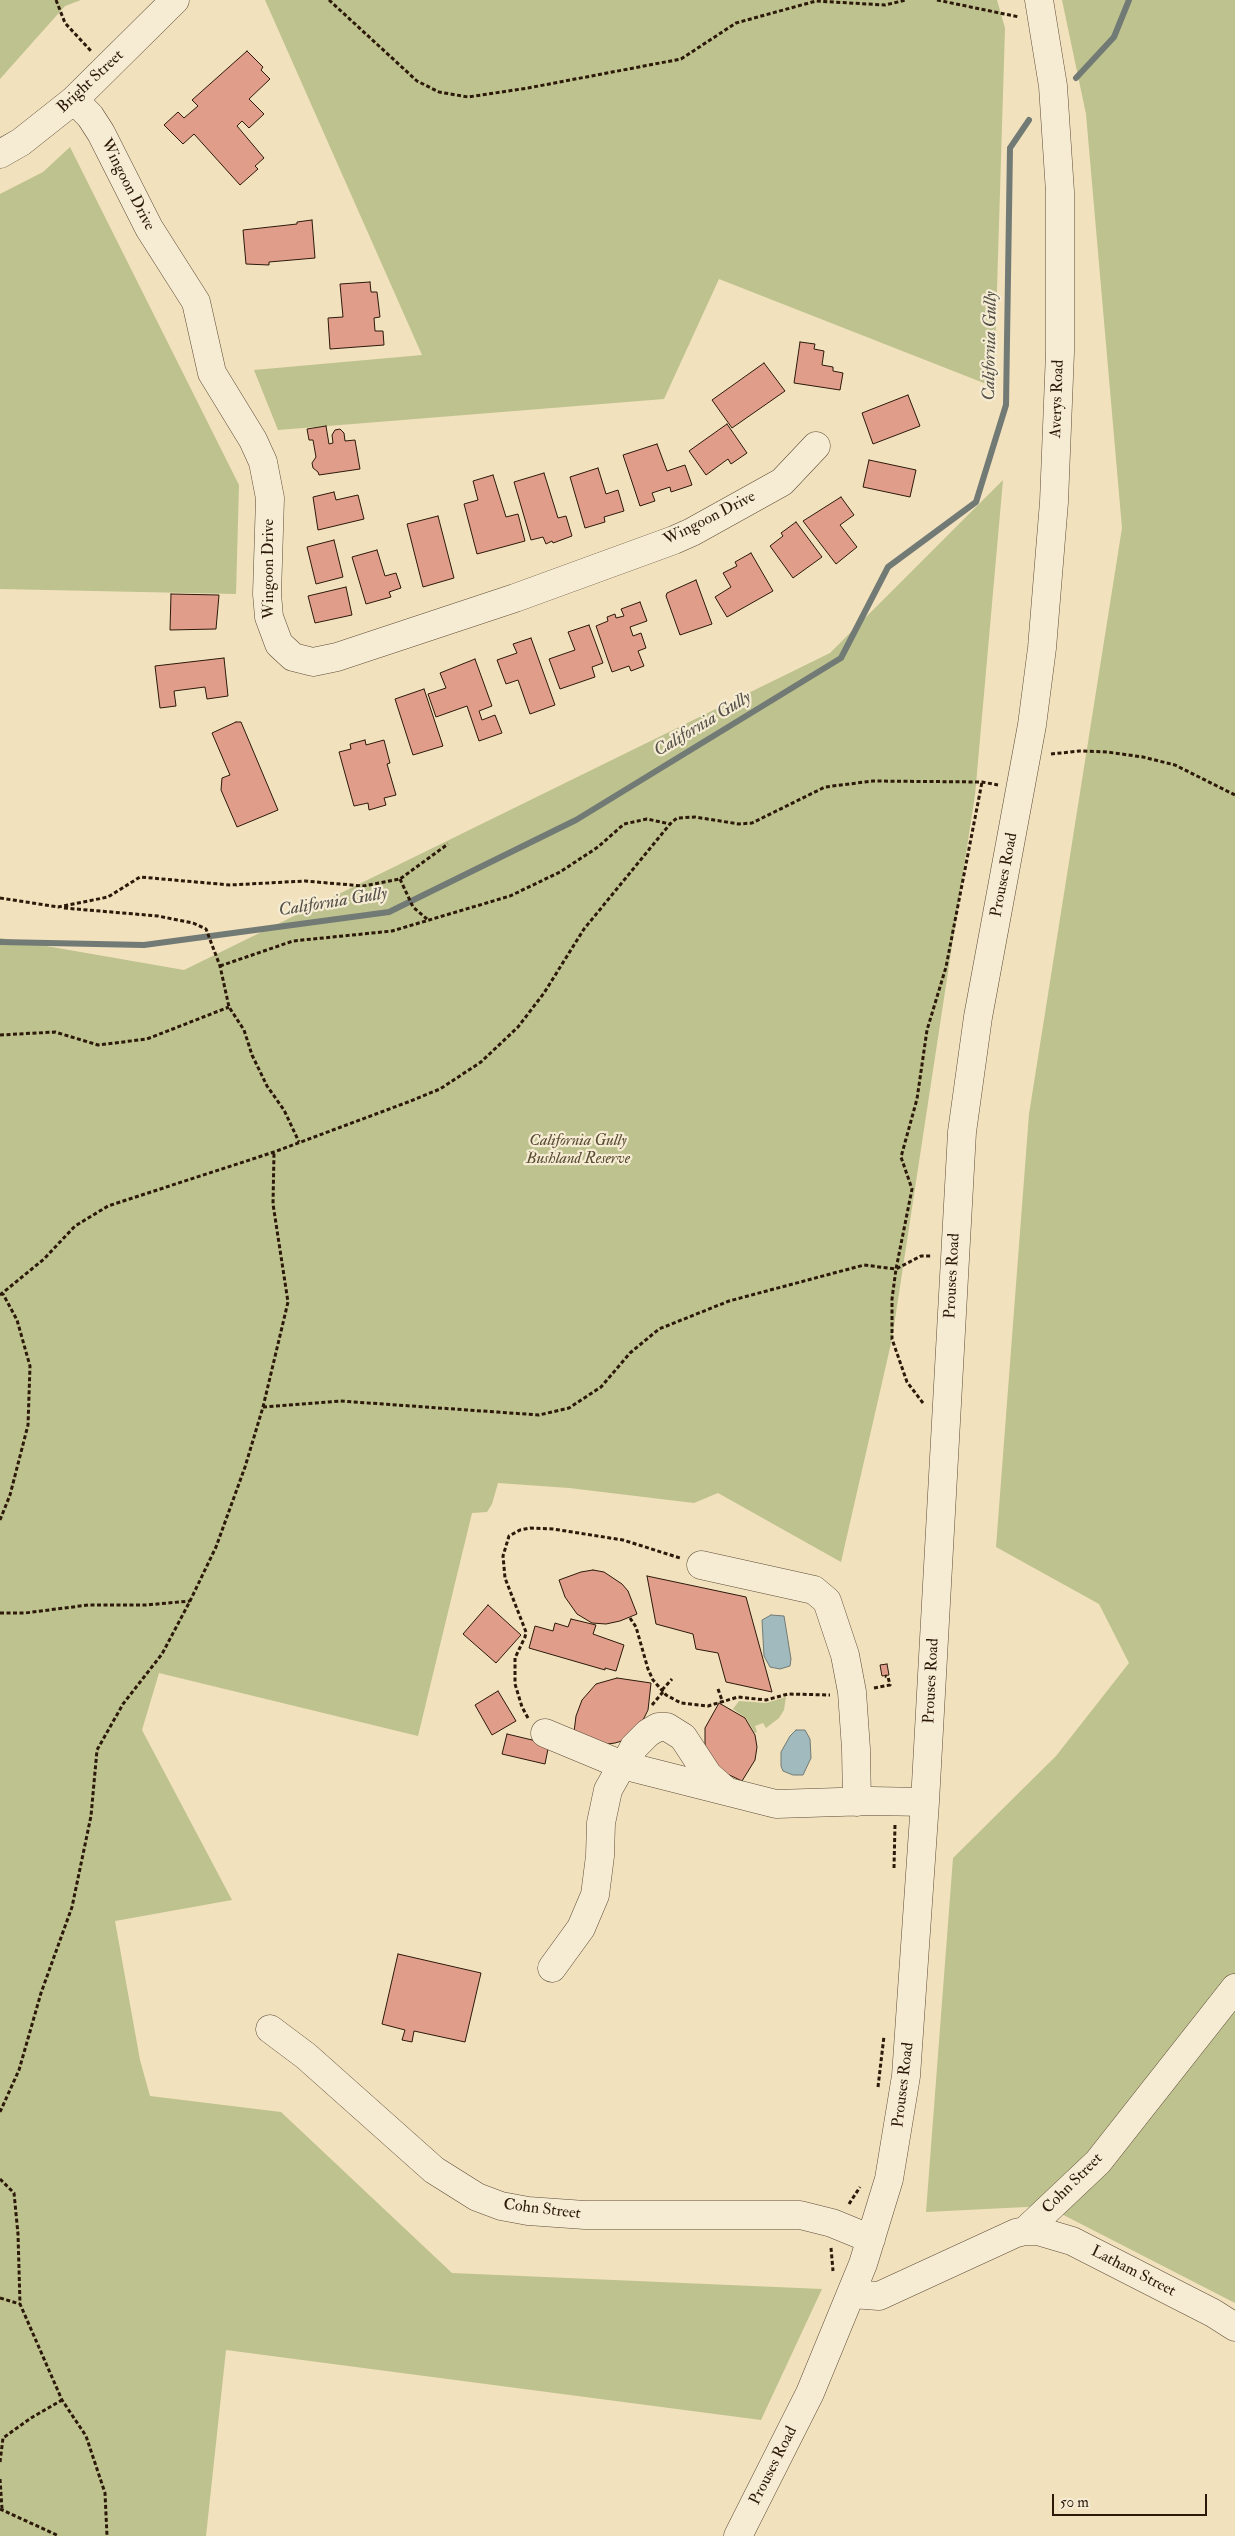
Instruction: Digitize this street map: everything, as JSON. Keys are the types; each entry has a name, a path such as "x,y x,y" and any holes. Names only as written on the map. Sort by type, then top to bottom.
{"street":[{"name":"Bright Street","path":"0,154 28,137 74,100 175,0"},
{"name":"Averys Road","path":"1020,793 1038,681 1049,570 1056,466 1059,362 1059,163 1053,86 1041,10"},
{"name":"Wingoon Drive","path":"74,100 90,116 101,133 149,228 196,302 212,373 253,440 263,462 270,498 267,594 269,617 279,644 293,657 313,662 337,657 515,598 674,540 782,482 816,446"},
{"name":"Prouses Road","path":"738,2536 810,2393 852,2294 871,2239 894,2154 904,2093 925,1802 962,1132 971,1057 1020,793"},
{"path":"701,1565 814,1590 821,1594 830,1606 845,1655 852,1692 857,1802"},
{"path":"552,1968 581,1928 595,1895 600,1856 600,1822 608,1790 634,1747 648,1733 658,1727 666,1727 679,1733 710,1779 730,1793"},
{"path":"545,1733 623,1766 776,1804 925,1802"},
{"name":"Cohn Street","path":"852,2294 879,2296 1016,2232 1025,2231 1098,2162 1235,1988"},
{"name":"Cohn Street","path":"270,2028 306,2056 434,2170 478,2197 501,2206 528,2211 584,2215 800,2215 832,2223 871,2239"},
{"name":"Latham Street","path":"1025,2231 1038,2231 1072,2241 1213,2313 1235,2327"}],"path":[{"path":"56,0 65,23 107,69"},
{"path":"330,0 417,82 439,92 468,97 528,88 681,59 736,22 816,1 884,6 906,0"},
{"path":"937,0 1041,10"},
{"path":"1026,759 1080,751 1107,752 1143,757 1175,765 1235,795"},
{"path":"0,1520 10,1495 28,1425 30,1366 18,1320 2,1294 44,1259 75,1226 108,1206 274,1152 440,1089 481,1062 518,1027 544,993 584,929 670,824 678,818 695,817 740,824 752,823 825,787 873,781 982,782 1020,793"},
{"path":"946,1410 928,1409 907,1382 892,1339 892,1298 912,1189 901,1158 917,1099 928,1030 946,967 982,782"},
{"path":"220,966 293,941 392,931 510,896 544,880 598,847 624,824 647,819 670,824"},
{"path":"58,907 108,897 140,877 230,885 306,881 363,886 400,879 448,844"},
{"path":"400,879 414,907 428,919"},
{"path":"0,898 58,907 158,916 193,924 206,930 220,966 229,1007 244,1030 252,1055 267,1086 284,1110 299,1142"},
{"path":"0,1035 55,1032 98,1045 147,1038 229,1007"},
{"path":"0,2112 19,2070 41,1993 72,1907 91,1816 97,1750 123,1704 162,1654 216,1547 245,1466 262,1407 288,1302 273,1204 274,1152"},
{"path":"262,1407 340,1401 539,1415 569,1408 601,1386 630,1353 659,1329 729,1301 864,1265 896,1269 921,1256 954,1254"},
{"path":"545,1733 527,1716 522,1707 515,1684 515,1658 526,1635 525,1627 505,1578 503,1556 509,1536 520,1530 538,1528 608,1537 644,1546 701,1565"},
{"path":"0,1613 25,1613 88,1605 146,1605 190,1601"},
{"path":"630,1618 638,1633 648,1669 662,1691 675,1700 691,1706 708,1706 738,1697 766,1700 788,1694 824,1695 852,1692 890,1685 886,1676"},
{"path":"651,1711 652,1705 672,1679"},
{"path":"718,1689 723,1703"},
{"path":"0,2179 14,2193 18,2234 20,2304 62,2400 86,2436 105,2493 107,2536"},
{"path":"0,2298 20,2304"},
{"path":"0,2462 3,2438 31,2418 62,2400"},
{"path":"0,2479 1,2509 60,2536"}],"green space":[{"path":"0,0 81,0 65,6 0,79"},
{"path":"265,0 997,0 1005,28 994,387 719,279 664,399 278,430 254,370 422,355"},
{"path":"1062,0 1235,0 1235,2303 1046,2206 926,2212 953,1858 1056,1756 1129,1663 1099,1604 996,1547 1029,1114 1122,528 1086,114"},
{"path":"70,147 239,485 236,594 0,589 0,194 43,172"},
{"name":"California Gully Bushland Reserve","path":"1003,480 975,795 892,1339 841,1562 718,1493 694,1503 569,1488 498,1483 492,1504 487,1512 472,1513 418,1736 159,1673 142,1730 232,1900 115,1921 140,2060 150,2096 281,2112 452,2273 822,2289 761,2420 226,2350 206,2536 0,2536 0,938 184,970 830,653"},
{"path":"786,1697 784,1710 779,1718 766,1728 763,1723 755,1726 757,1732 755,1733 746,1718 733,1709 739,1701 766,1703"}],"water":[{"path":"771,1615 784,1616 791,1659 790,1666 780,1669 770,1667 764,1656 762,1620"},
{"path":"796,1730 805,1730 810,1739 811,1758 803,1775 793,1775 783,1771 781,1766 781,1752 790,1736"}],"building":[{"path":"247,51 263,67 261,70 270,79 249,99 264,114 249,128 242,121 237,126 264,158 255,166 258,169 240,185 194,134 183,144 164,125 178,112 184,118 198,106 192,100"},
{"path":"312,220 315,258 269,262 269,265 246,264 243,230 297,224 297,222"},
{"path":"370,282 371,292 377,292 380,317 374,318 375,331 383,331 384,345 330,349 328,318 343,317 340,284"},
{"path":"800,342 815,344 814,349 824,351 822,365 833,367 833,371 843,373 840,390 794,383"},
{"path":"764,363 785,391 732,428 712,400"},
{"path":"908,395 920,426 873,444 862,413"},
{"path":"727,424 747,453 731,464 728,459 706,475 689,451"},
{"path":"326,426 329,444 333,443 332,435 335,430 340,429 344,433 345,441 355,440 360,469 319,475 313,468 312,463 316,457 313,440 309,440 307,429"},
{"path":"657,444 667,471 685,465 692,485 671,492 670,487 652,493 655,501 640,506 623,455"},
{"path":"869,460 916,470 910,497 863,487"},
{"path":"598,468 606,494 618,490 624,511 604,517 605,522 585,528 570,477"},
{"path":"544,473 558,518 566,516 572,536 546,544 543,537 531,540 514,482"},
{"path":"493,475 506,517 518,514 525,541 477,554 464,504 478,500 473,481"},
{"path":"334,492 336,500 358,495 364,519 318,530 313,497"},
{"path":"841,497 854,515 840,525 857,547 836,564 803,521"},
{"path":"438,516 454,578 423,587 407,524"},
{"path":"796,522 822,557 793,578 770,546 783,536 781,533"},
{"path":"334,540 343,577 316,584 307,547"},
{"path":"377,550 385,576 396,573 401,588 389,592 391,597 366,604 352,557"},
{"path":"751,553 773,591 727,617 715,597 731,587 723,573 737,566 735,562"},
{"path":"696,580 712,624 680,635 666,596 667,593"},
{"path":"346,587 352,615 315,623 308,596"},
{"path":"171,594 219,595 216,629 170,630"},
{"path":"640,602 647,621 630,627 633,636 641,633 646,648 638,651 644,666 631,671 629,666 612,672 596,626 608,621 607,617 615,614 616,618 624,616 621,609"},
{"path":"589,625 603,663 592,667 595,677 560,689 549,659 575,650 568,632"},
{"path":"531,638 555,705 530,714 518,680 506,684 497,660 517,653 513,644"},
{"path":"224,658 228,696 207,699 205,687 174,691 176,706 160,708 155,666"},
{"path":"475,659 492,706 479,711 482,720 495,715 502,733 479,741 467,706 436,717 428,694 446,688 440,673"},
{"path":"424,689 443,746 413,755 395,699"},
{"path":"236,722 241,722 278,810 237,827 221,790 222,778 230,775 212,733"},
{"path":"365,740 366,745 384,740 390,763 387,764 396,795 384,798 386,805 369,810 368,803 354,806 339,752 351,749 350,744"},
{"path":"593,1570 604,1572 622,1584 628,1591 637,1614 606,1624 592,1623 577,1614 565,1597 559,1580"},
{"path":"647,1576 746,1597 772,1692 726,1682 718,1653 696,1649 693,1634 656,1624"},
{"path":"488,1605 521,1635 496,1663 463,1634"},
{"path":"571,1619 596,1625 593,1634 624,1645 616,1671 605,1668 605,1670 529,1648 535,1626 553,1631 555,1623 568,1627"},
{"path":"887,1664 889,1675 882,1676 880,1665"},
{"path":"617,1678 651,1683 648,1710 639,1728 625,1740 615,1743 601,1745 573,1740 576,1716 582,1700 596,1684"},
{"path":"498,1691 516,1721 492,1735 475,1705"},
{"path":"719,1703 745,1718 755,1735 757,1747 755,1760 742,1781 721,1771 705,1748 705,1728"},
{"path":"507,1734 549,1744 545,1764 502,1754"},
{"path":"398,1954 481,1973 465,2042 414,2031 412,2042 402,2040 405,2030 382,2024"}],"waterway":[{"name":"California Gully","path":"1076,78 1114,37 1129,0"},
{"name":"California Gully","path":"0,942 144,945 389,912 576,820 841,658 888,567 976,502 1006,405 1010,148 1029,120"}]}
